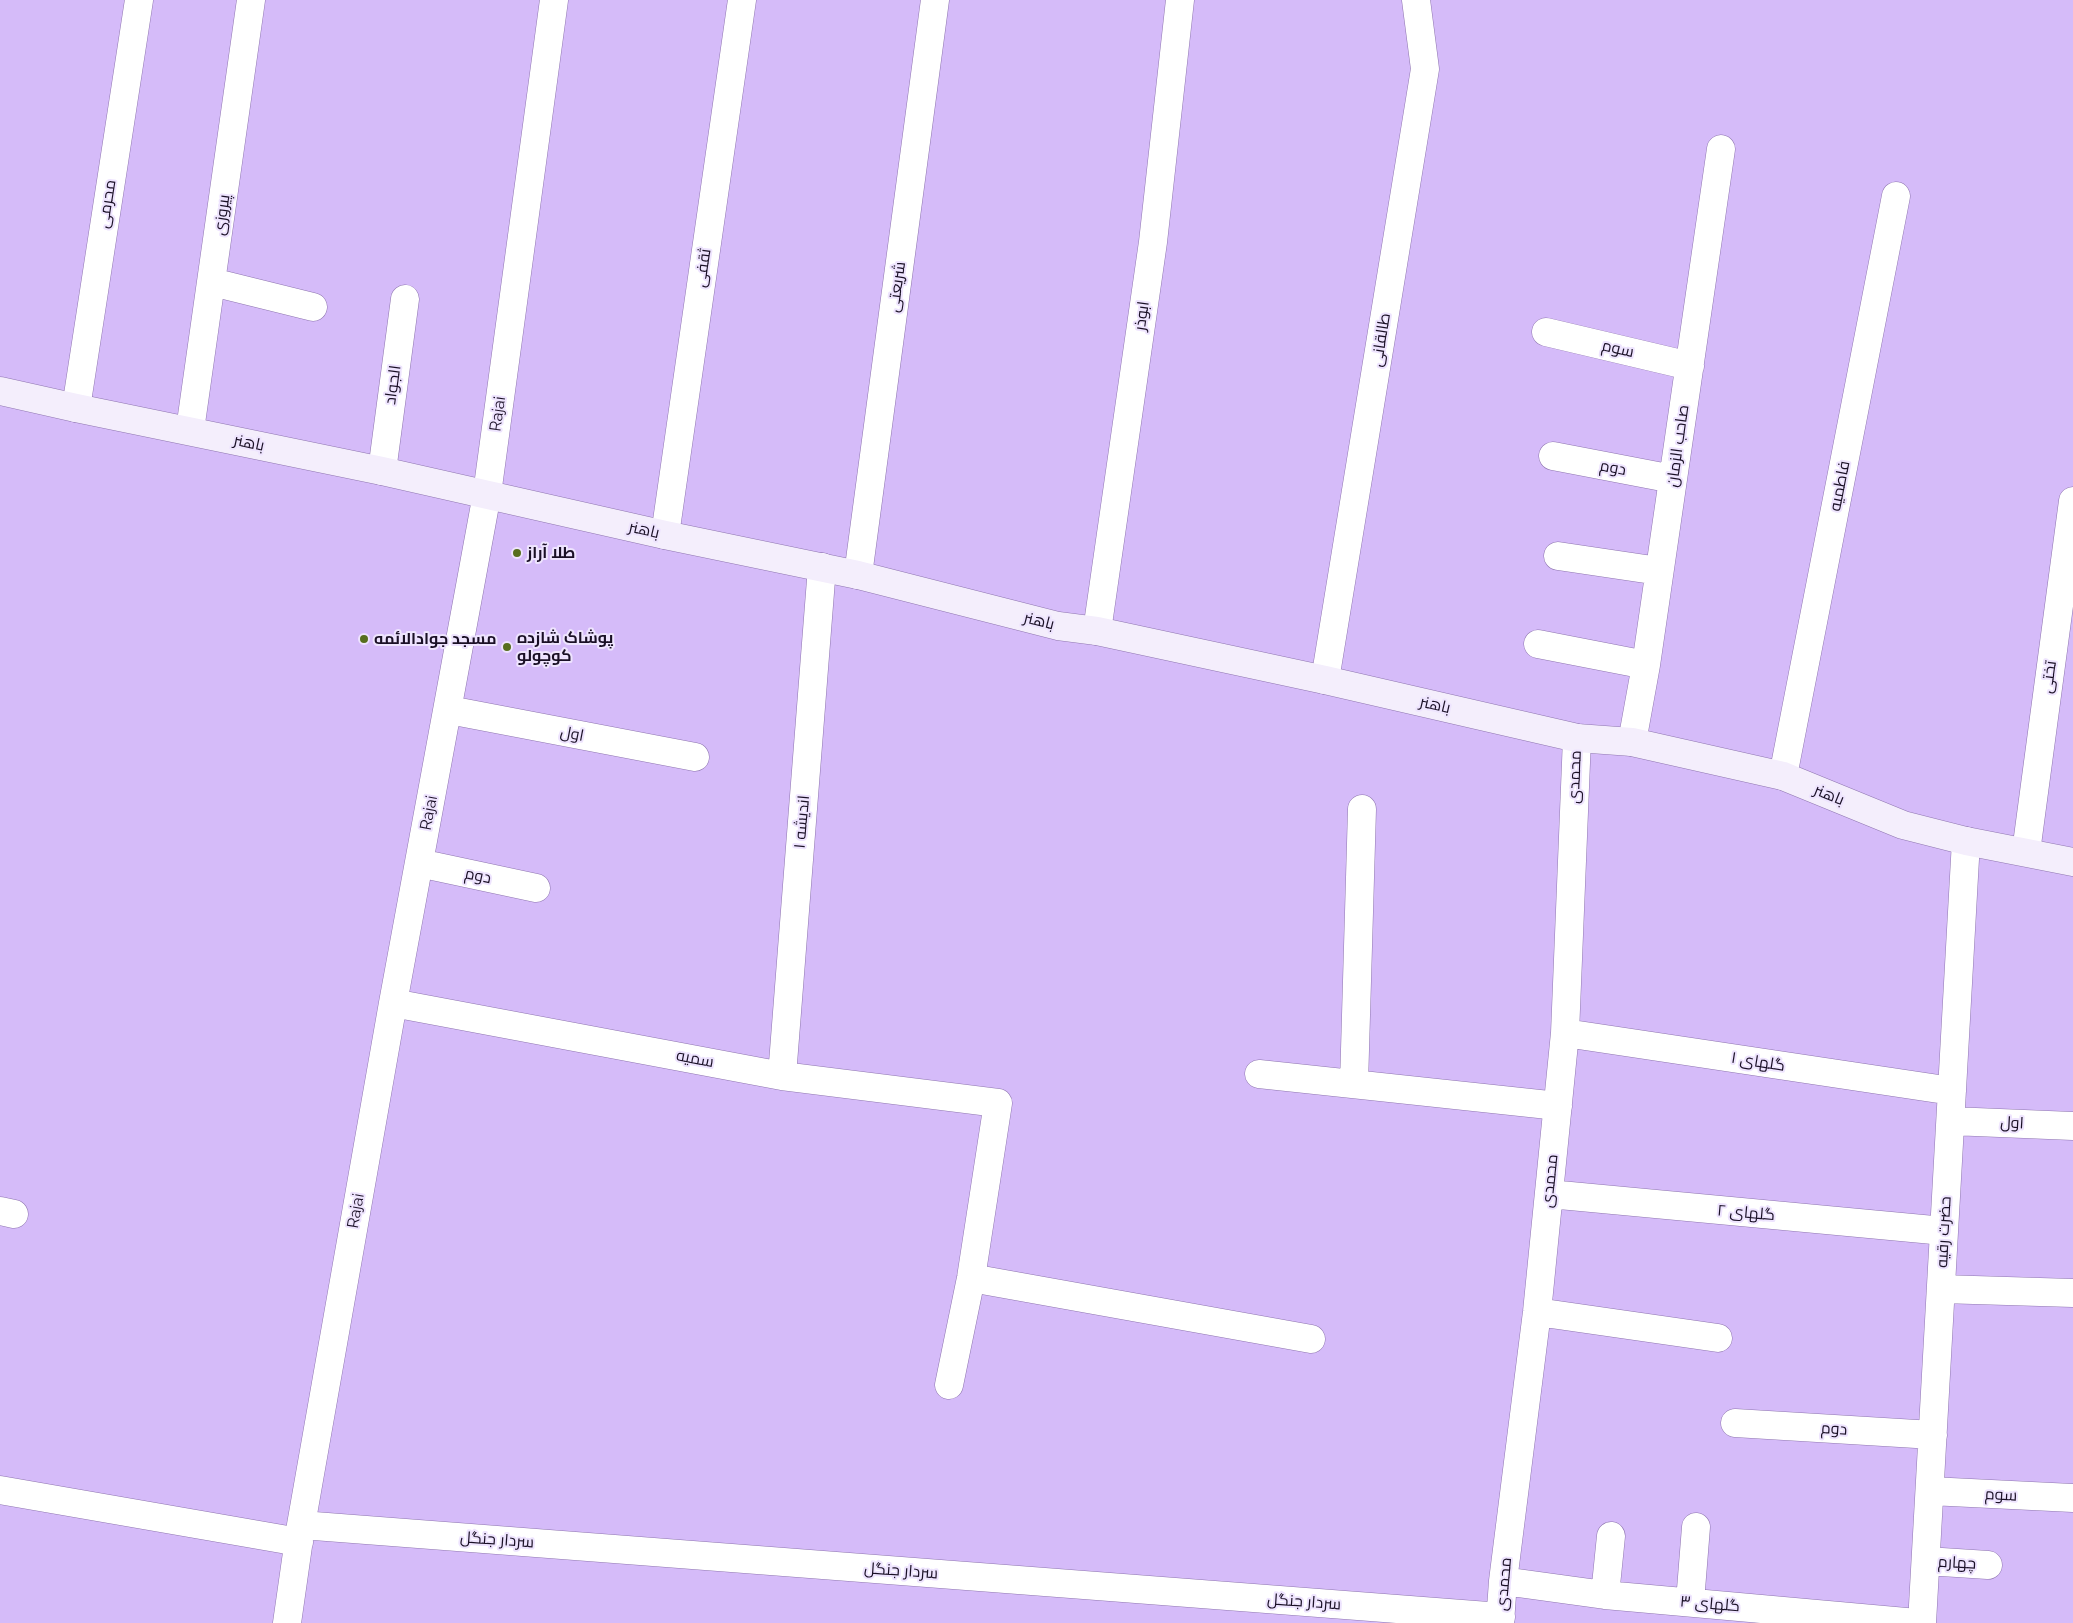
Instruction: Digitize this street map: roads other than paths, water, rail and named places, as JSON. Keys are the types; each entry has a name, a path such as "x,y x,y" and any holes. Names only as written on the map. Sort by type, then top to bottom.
{"street":[{"name":"محرمی","path":"76,408 139,0"},
{"name":"پیروزی","path":"190,430 251,0"},
{"name":"Rajai","path":"288,1623 300,1534 393,1003 449,710 487,494 554,0"},
{"name":"ثقفی","path":"665,535 742,0"},
{"name":"شریعتی","path":"858,575 935,0"},
{"name":"ابوذر","path":"1097,630 1153,242 1180,0"},
{"name":"طالقانی","path":"1325,680 1425,68 1416,0"},
{"name":"صاحب الزمان","path":"1632,742 1646,665 1721,150"},
{"name":"فاطمیه","path":"1783,776 1896,196"},
{"path":"212,282 313,307"},
{"name":"الجواد","path":"382,471 405,299"},
{"name":"سوم","path":"1546,332 1690,366"},
{"name":"باهنر","path":"0,390 76,408 382,471 665,535 858,575 1058,626 1097,630 1577,738 1632,742 1783,776 1904,825 1966,841 2073,862"},
{"name":"دوم","path":"1553,456 1673,479"},
{"name":"تختی","path":"2026,852 2073,501"},
{"path":"1558,556 1659,571"},
{"name":"اندیشه ۱","path":"782,1076 822,568"},
{"path":"1538,644 1646,665"},
{"name":"اول","path":"449,710 695,757"},
{"name":"محمدی","path":"1500,1620 1502,1581 1537,1312 1565,1033 1577,738"},
{"path":"1354,1084 1362,809"},
{"name":"حضرت رقیه","path":"1922,1623 1966,841"},
{"name":"دوم","path":"419,863 536,888"},
{"name":"سمیه","path":"393,1003 782,1076 998,1103 971,1278"},
{"name":"گلهای ۱","path":"1565,1033 1952,1091"},
{"path":"1260,1074 1558,1106"},
{"name":"اول","path":"1951,1120 2073,1126"},
{"name":"گلهای ۲","path":"1549,1194 1944,1231"},
{"path":"949,1385 971,1278 1311,1339"},
{"path":"1941,1289 2073,1293"},
{"path":"1537,1312 1718,1338"},
{"name":"دوم","path":"1735,1423 1933,1435"},
{"name":"سردار جنگل","path":"0,1490 300,1534 1500,1620"},
{"name":"سوم","path":"1930,1491 2073,1498"},
{"path":"1690,1602 1696,1528"},
{"path":"1605,1595 1611,1536"},
{"name":"چهارم","path":"1926,1561 1988,1565"},
{"name":"گلهای ۳","path":"1502,1581 1605,1595 1917,1623"}],"place":[{"name":"طلا آراز","path":"517,553"},
{"name":"مسجد جوادالائمه","path":"364,639"},
{"name":"پوشاک شازده کوچولو","path":"507,647"}]}
